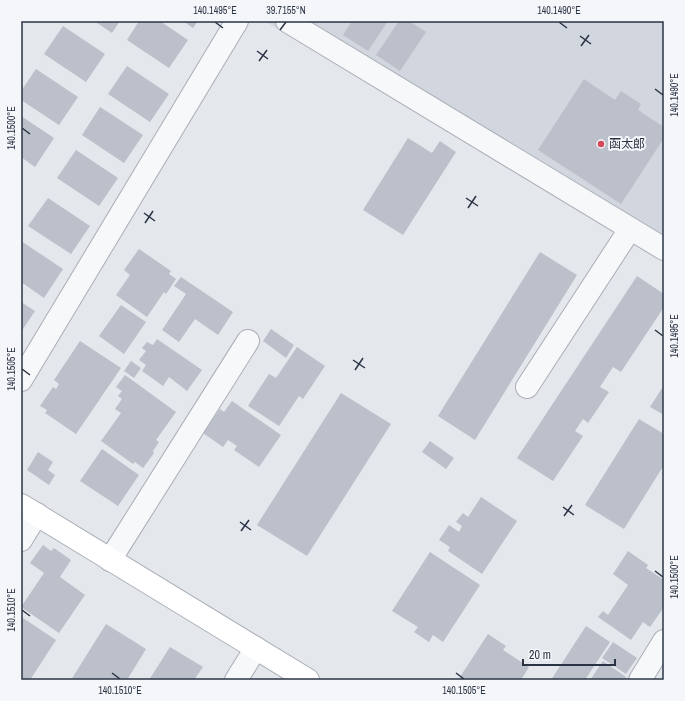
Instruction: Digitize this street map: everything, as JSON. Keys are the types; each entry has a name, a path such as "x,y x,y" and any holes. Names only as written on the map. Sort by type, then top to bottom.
{"street":[{"path":"21,380 237,21"},
{"path":"287,21 664,249"},
{"path":"527,387 630,228"},
{"path":"110,560 248,341"},
{"path":"21,540 29,510 308,680"},
{"path":"640,680 664,641"},
{"path":"236,680 256,648"}],"shaded area":[{"path":"265,21 664,21 664,262 540,187"}],"building":[{"path":"94,21 120,21 112,33"},
{"path":"139,21 160,21 188,40 169,68 127,40"},
{"path":"183,21 198,21 193,28"},
{"path":"352,21 388,21 368,51 343,35"},
{"path":"399,21 409,21 426,32 400,71 376,55"},
{"path":"63,26 105,54 86,82 44,54"},
{"path":"127,66 169,94 150,122 108,94"},
{"path":"36,69 78,97 59,125 21,100 21,91"},
{"name":"函太郎","path":"584,79 615,100 621,91 641,104 638,110 664,127 664,138 621,204 538,150"},
{"path":"100,107 143,135 124,163 82,135"},
{"path":"21,116 54,138 35,167 21,157"},
{"path":"408,138 432,153 440,141 456,152 403,235 363,210"},
{"path":"76,150 118,178 99,206 57,178"},
{"path":"48,198 90,226 71,254 28,226"},
{"path":"21,241 63,269 44,298 21,282"},
{"path":"139,249 171,271 169,274 176,279 166,294 164,292 147,317 116,295 130,275 124,270"},
{"path":"540,252 577,275 475,440 438,416"},
{"path":"637,276 664,294 664,307 621,372 613,367 600,387 609,392 588,423 583,419 575,431 583,436 553,481 517,458"},
{"path":"181,277 233,312 218,335 195,319 179,342 162,330 186,294 174,286"},
{"path":"21,302 35,311 21,332"},
{"path":"121,305 146,322 124,354 99,336"},
{"path":"271,329 294,345 286,358 263,341"},
{"path":"157,339 202,370 187,391 169,377 163,386 142,371 146,365 139,360 146,351 142,348 147,342 153,345"},
{"path":"80,341 121,368 76,434 45,413 47,410 40,406 53,387 56,389 59,384 54,380"},
{"path":"297,347 325,366 303,399 299,396 279,426 248,406 269,374 276,378"},
{"path":"131,361 141,368 134,378 124,371"},
{"path":"125,375 176,412 156,440 159,442 153,451 154,453 143,468 135,462 133,464 101,441 121,413 115,409 122,399 118,396 122,391 116,387"},
{"path":"664,385 664,415 650,407"},
{"path":"341,393 391,424 307,556 257,525"},
{"path":"232,401 281,435 259,467 234,450 237,446 228,440 223,447 203,433 220,409 224,412"},
{"path":"639,419 664,434 664,465 624,529 585,505"},
{"path":"430,441 454,458 446,469 422,452"},
{"path":"102,449 139,475 118,506 80,481"},
{"path":"38,452 53,462 48,470 55,475 49,485 27,470"},
{"path":"481,497 517,521 482,574 448,551 450,547 439,540 449,525 459,532 462,526 456,522 463,513 468,517"},
{"path":"43,545 51,551 54,548 71,560 60,577 85,595 59,633 21,607 44,573 30,563"},
{"path":"628,551 648,565 646,568 664,580 664,607 650,627 643,622 631,640 598,617 603,611 608,615 628,585 613,574"},
{"path":"430,552 480,585 443,642 433,635 429,642 414,632 418,627 392,611"},
{"path":"23,618 56,640 30,680 21,680 21,621"},
{"path":"106,624 146,649 127,680 71,680"},
{"path":"586,626 610,642 585,680 551,680"},
{"path":"488,634 506,646 503,650 529,667 521,680 458,680"},
{"path":"613,642 637,658 626,674 602,658"},
{"path":"170,647 203,667 194,680 149,680"},
{"path":"603,661 626,677 624,680 590,680"}],"place":[{"name":"函太郎","path":"601,144"}]}
